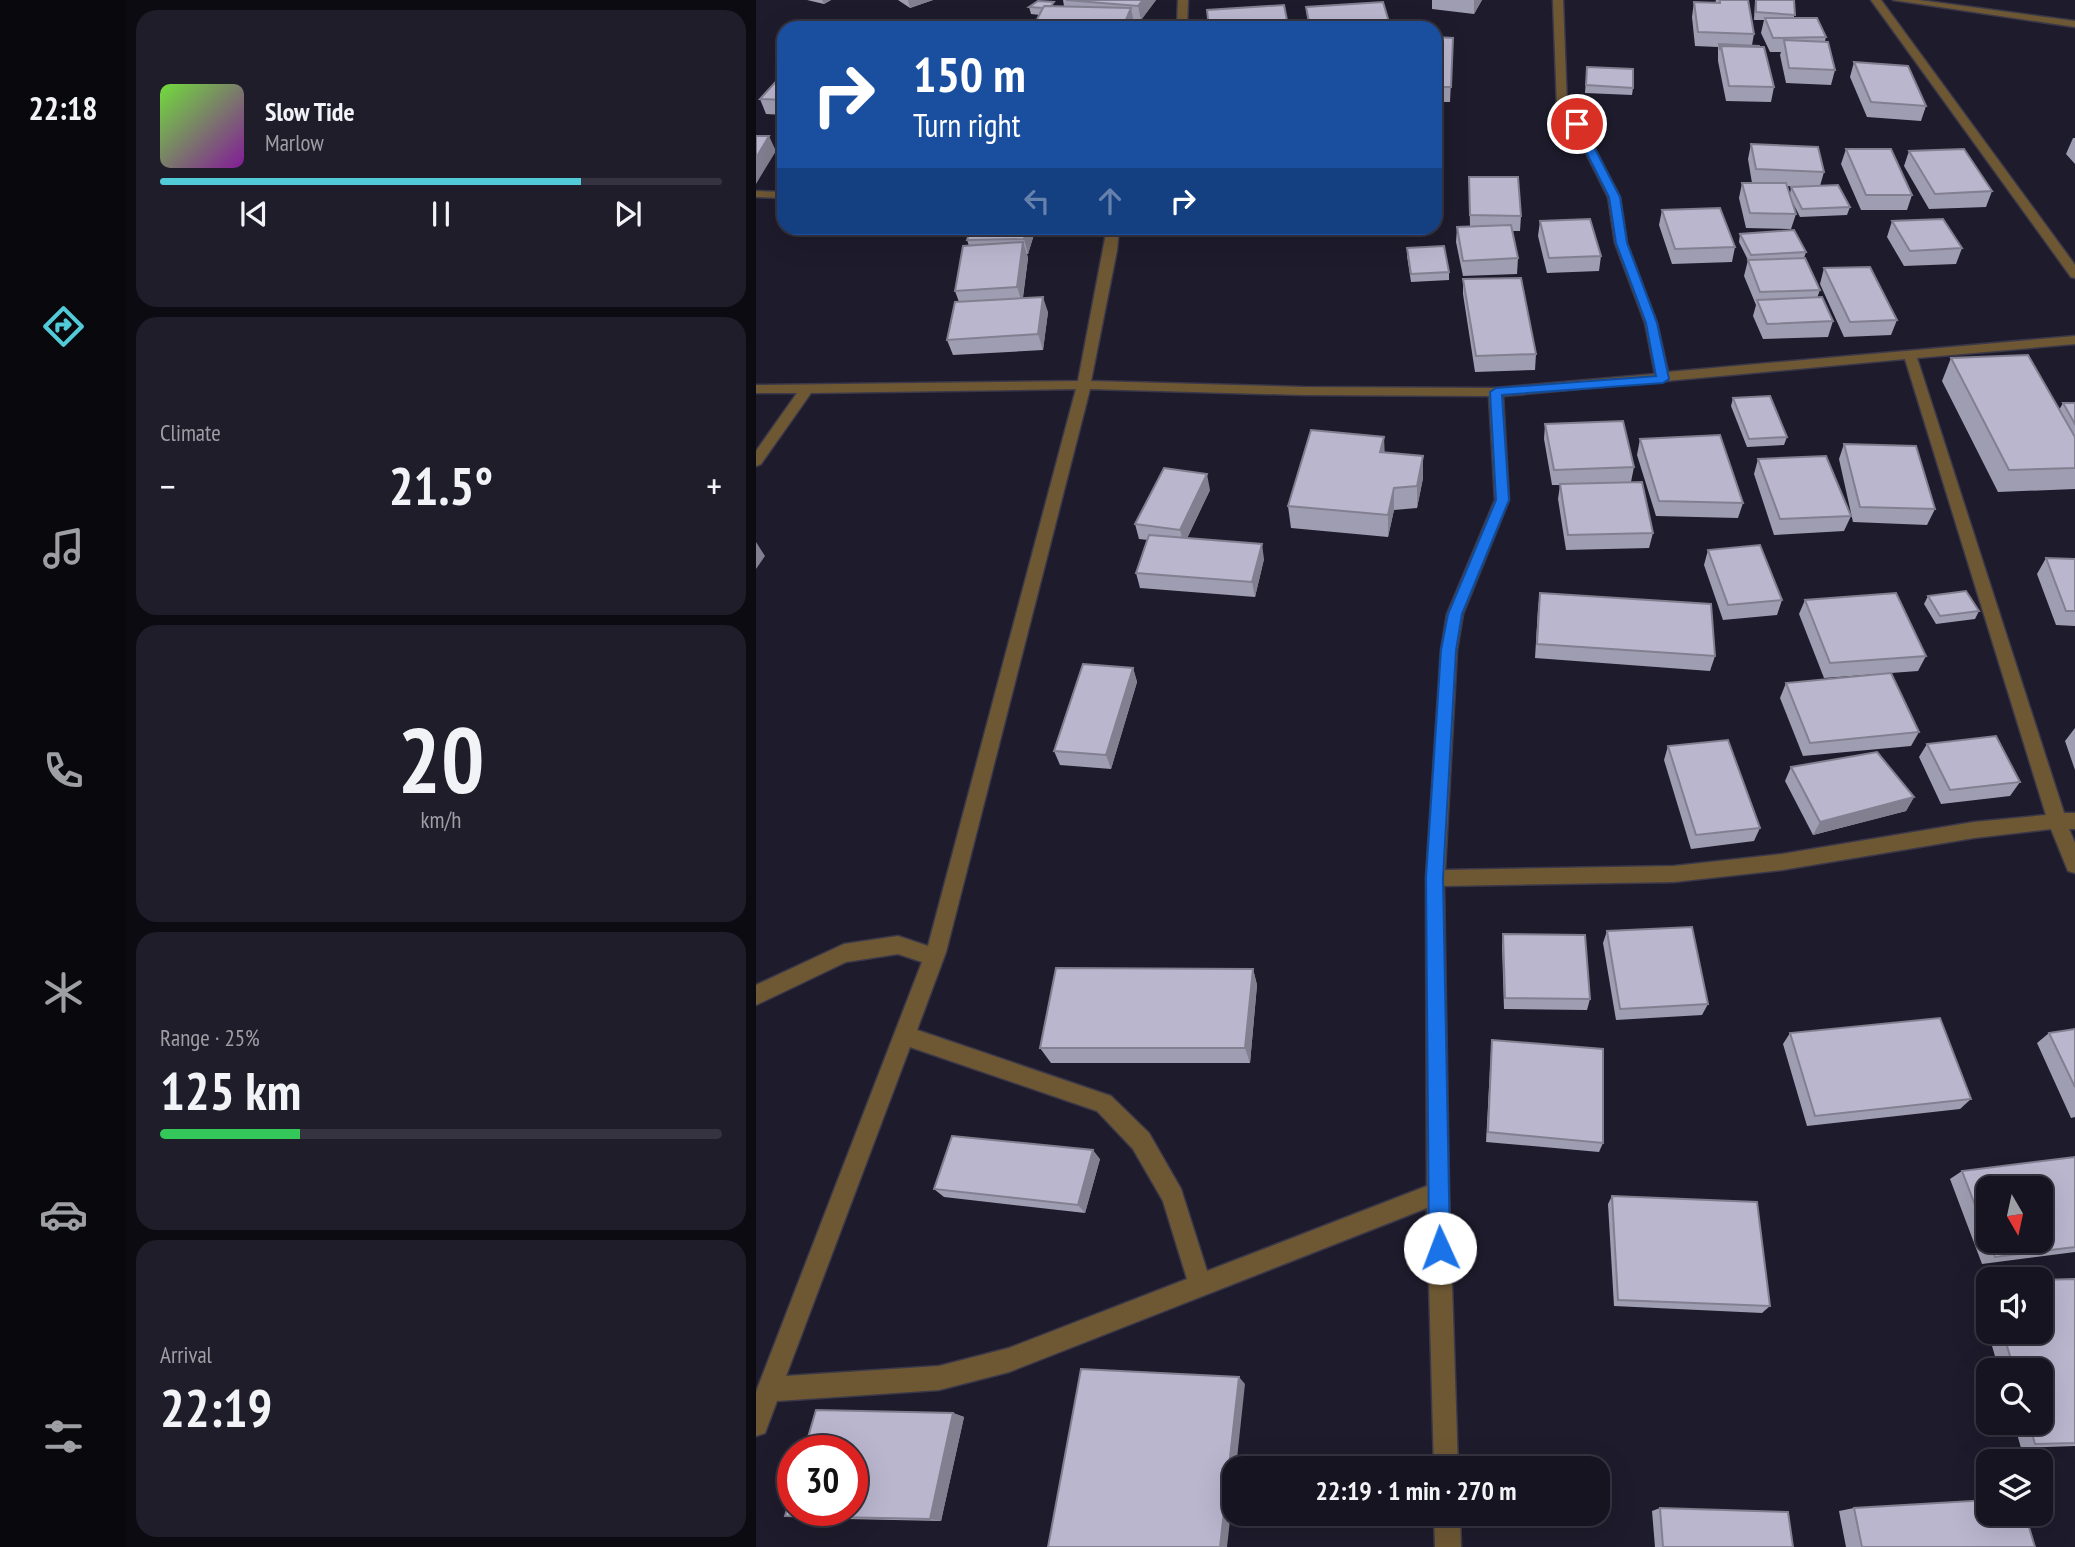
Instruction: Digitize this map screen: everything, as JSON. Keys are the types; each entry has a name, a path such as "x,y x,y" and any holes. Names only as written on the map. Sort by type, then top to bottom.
{"street":[{"path":"1182,21 1183,0"},
{"path":"1558,0 1562,106 1577,124 1614,197 1621,243 1651,323 1663,379"},
{"path":"1876,0 2075,274"},
{"path":"1898,0 2075,24"},
{"path":"756,194 777,195"},
{"path":"756,1424 934,957 1084,385 1112,235"},
{"path":"756,389 1084,385 1303,391 1496,392 2075,340"},
{"path":"1910,355 1943,466 2066,821 2075,865"},
{"path":"756,461 808,387"},
{"path":"1446,1456 1438,1193 1435,878 1449,650 1455,614 1502,500 1496,392"},
{"path":"1435,878 1674,874 1782,862 1974,830 2066,821"},
{"path":"756,996 775,984 844,953 898,945 934,957"},
{"path":"904,1035 1104,1103 1142,1141 1173,1197 1200,1286"},
{"path":"771,1389 939,1378 1009,1360 1438,1193"},
{"path":"1447,1526 1448,1547"}],"building":[{"path":"1066,0 1143,0 1138,6"},
{"path":"1720,0 1748,0 1754,34 1698,32 1694,2 1720,3"},
{"path":"1756,0 1794,0 1795,15 1756,12"},
{"path":"1038,1 1054,2 1043,8 1029,7"},
{"path":"1383,2 1389,21 1309,21 1306,7"},
{"path":"1284,5 1287,21 1208,21 1207,10"},
{"path":"1044,6 1131,8 1126,21 1036,21"},
{"path":"1765,18 1817,18 1826,37 1773,38"},
{"path":"1442,37 1453,38 1451,87 1442,87"},
{"path":"1784,40 1828,42 1835,70 1789,68"},
{"path":"1719,44 1759,47 1721,46 1720,50"},
{"path":"1721,46 1764,47 1774,87 1729,86"},
{"path":"1854,62 1908,66 1926,106 1871,102"},
{"path":"1587,67 1633,69 1633,88 1586,85"},
{"path":"777,80 777,100 760,99"},
{"path":"756,136 769,136 756,158"},
{"path":"1751,144 1818,147 1824,172 1756,169"},
{"path":"1846,149 1891,149 1912,195 1866,195"},
{"path":"1964,149 1992,191 1935,194 1909,151"},
{"path":"1469,177 1518,177 1521,216 1470,215"},
{"path":"1742,183 1786,183 1796,214 1750,213"},
{"path":"1838,185 1850,207 1802,209 1791,187"},
{"path":"1720,208 1735,247 1675,249 1662,210"},
{"path":"1590,219 1601,256 1549,258 1540,221"},
{"path":"1943,219 1962,248 1910,251 1892,221"},
{"path":"1511,225 1518,258 1463,261 1457,227"},
{"path":"1794,230 1806,252 1751,255 1740,234"},
{"path":"969,235 1025,235 1024,239 967,240"},
{"path":"1023,242 1017,287 955,291 963,246"},
{"path":"1444,246 1449,272 1411,274 1407,248"},
{"path":"1805,258 1820,290 1760,292 1748,260"},
{"path":"1870,267 1897,320 1850,322 1824,268"},
{"path":"1521,278 1536,354 1476,356 1463,279"},
{"path":"1043,297 1038,334 947,340 955,302"},
{"path":"1822,297 1833,321 1767,324 1757,300"},
{"path":"2028,355 2075,437 2075,468 2009,470 1951,358"},
{"path":"1770,396 1787,437 1749,439 1733,398"},
{"path":"2063,403 2075,403 2075,424"},
{"path":"1623,421 1634,467 1554,470 1545,424"},
{"path":"1311,430 1384,437 1380,452 1423,456 1417,486 1394,488 1388,515 1288,506"},
{"path":"1720,435 1743,503 1659,501 1640,439"},
{"path":"1844,444 1916,446 1935,509 1860,507"},
{"path":"1826,456 1851,516 1780,519 1758,459"},
{"path":"1164,468 1207,474 1180,530 1135,524"},
{"path":"1642,482 1653,533 1568,535 1560,484"},
{"path":"1149,535 1262,544 1252,582 1136,573"},
{"path":"1760,545 1782,600 1728,605 1708,550"},
{"path":"2046,558 2075,559 2075,611 2066,611"},
{"path":"1966,591 1979,611 1940,616 1928,596"},
{"path":"1540,593 1711,604 1715,656 1537,644"},
{"path":"1896,593 1926,656 1830,663 1805,600"},
{"path":"1083,664 1133,668 1106,755 1054,751"},
{"path":"1891,673 1919,732 1810,743 1786,683"},
{"path":"1996,736 2020,782 1950,790 1927,744"},
{"path":"1728,740 1760,828 1696,835 1668,746"},
{"path":"1877,752 1914,797 1820,822 1791,767"},
{"path":"1692,927 1708,1004 1620,1009 1607,931"},
{"path":"1503,934 1585,935 1590,999 1505,998"},
{"path":"1056,968 1253,969 1245,1048 1040,1048"},
{"path":"1940,1018 1971,1099 1815,1116 1790,1033"},
{"path":"2075,1029 2075,1087 2049,1033"},
{"path":"1492,1040 1603,1049 1603,1143 1488,1132"},
{"path":"952,1136 1093,1150 1078,1205 934,1189"},
{"path":"2075,1157 2075,1247 2053,1250 2053,1176 1976,1176 1976,1208 1962,1171"},
{"path":"1612,1196 1757,1202 1770,1306 1618,1300"},
{"path":"1994,1253 2027,1253 1995,1257"},
{"path":"2075,1279 2075,1443 2035,1444 2032,1435 2053,1435 2053,1358 2011,1358 2006,1344 2053,1344 2053,1280"},
{"path":"1081,1369 1239,1377 1230,1456 1222,1456 1220,1547 1048,1547"},
{"path":"816,1410 953,1413 930,1519 868,1518 868,1435 809,1435"},
{"path":"1976,1501 1976,1526 2029,1526 2035,1547 1862,1547 1854,1508"},
{"path":"1660,1508 1788,1512 1793,1547 1663,1547"}],"route":[{"path":"1440,1248 1435,878 1449,650 1455,614 1488,540 1502,500 1496,392 1663,379 1642,292 1621,243 1614,197 1577,124"}]}
